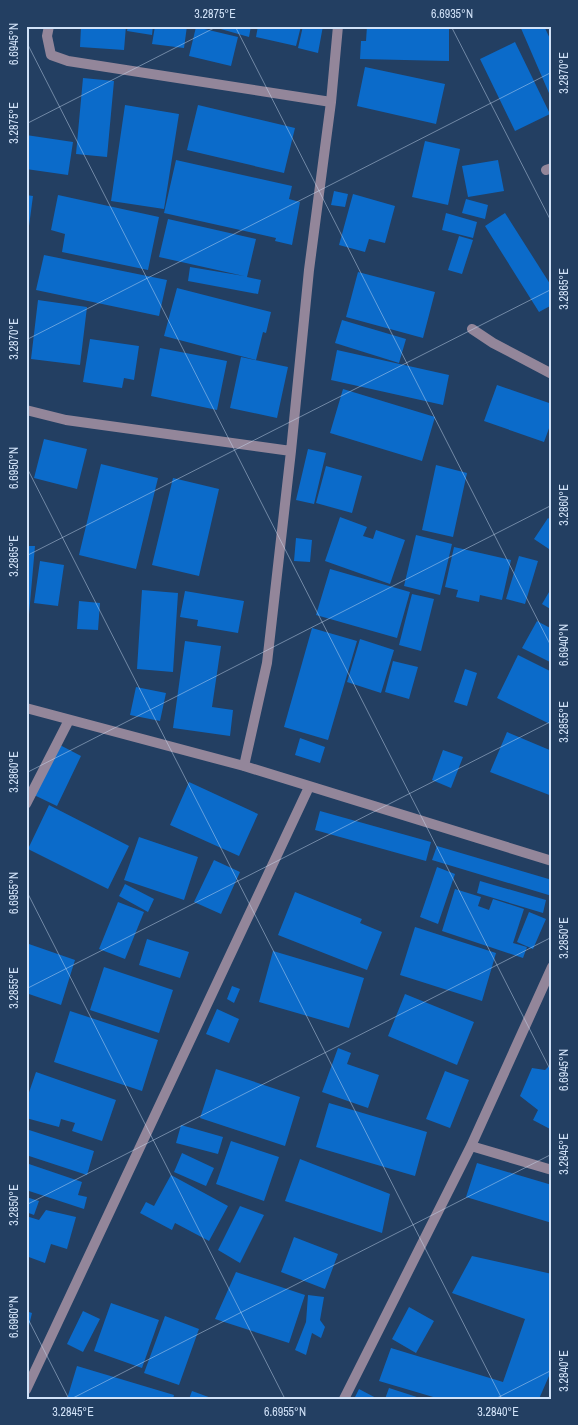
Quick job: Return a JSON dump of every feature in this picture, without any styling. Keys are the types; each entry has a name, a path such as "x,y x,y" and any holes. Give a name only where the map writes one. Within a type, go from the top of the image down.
{"street":[{"path":"49,26 47,36 51,55 68,62 331,102"},
{"path":"244,766 267,663 309,270 331,102 338,26"},
{"path":"472,329 493,343 552,374"},
{"path":"26,410 66,420 291,451"},
{"path":"26,708 244,766 552,861"},
{"path":"26,804 69,720"},
{"path":"26,1390 309,787"},
{"path":"344,1399 470,1146 552,967"},
{"path":"470,1146 552,1170"}],"building":[{"path":"81,26 126,26 124,50 80,47"},
{"path":"128,26 153,26 152,35 127,31"},
{"path":"155,26 187,26 184,48 152,44"},
{"path":"210,26 251,26 249,37"},
{"path":"258,26 301,26 296,46 256,37"},
{"path":"303,26 323,26 318,53 298,48"},
{"path":"367,26 449,26 449,61 360,59 361,41 366,41"},
{"path":"520,26 544,26 552,43 552,100"},
{"path":"196,27 238,37 231,66 189,56"},
{"path":"515,42 550,114 515,131 480,59"},
{"path":"365,67 445,84 436,124 357,106"},
{"path":"83,78 114,81 107,157 76,154"},
{"path":"125,105 179,114 164,209 111,201"},
{"path":"198,105 295,128 284,173 187,150"},
{"path":"26,135 73,142 68,175 26,169"},
{"path":"425,141 460,149 448,205 412,197"},
{"path":"176,160 292,186 289,199 300,202 292,245 275,241 276,238 164,213"},
{"path":"498,160 504,191 468,197 462,166"},
{"path":"334,191 348,194 345,207 331,205"},
{"path":"353,194 395,206 385,243 369,239 365,252 339,245"},
{"path":"26,195 33,196 27,241 26,241"},
{"path":"58,195 159,217 148,270 62,252 65,234 51,230"},
{"path":"466,199 488,205 485,219 462,213"},
{"path":"446,213 477,222 473,238 442,230"},
{"path":"505,213 552,287 552,305 539,312 485,226"},
{"path":"168,219 256,239 247,277 261,280 258,294 188,281 190,267 244,276 159,257"},
{"path":"459,236 473,240 462,274 448,270"},
{"path":"44,255 167,280 159,316 36,290"},
{"path":"358,272 435,292 423,338 346,317"},
{"path":"177,288 271,312 266,333 263,332 256,360 164,336"},
{"path":"38,300 87,307 80,365 31,359"},
{"path":"342,320 406,339 399,363 335,343"},
{"path":"90,339 139,346 134,380 124,378 122,388 83,382"},
{"path":"160,348 227,361 217,410 151,396"},
{"path":"337,350 449,375 443,405 331,380"},
{"path":"241,357 288,367 277,418 230,408"},
{"path":"497,385 552,404 552,420 544,442 484,421"},
{"path":"343,389 435,417 422,461 330,433"},
{"path":"44,439 87,449 77,489 34,478"},
{"path":"308,449 326,453 314,504 296,500"},
{"path":"101,464 158,478 136,569 79,555"},
{"path":"436,465 467,473 453,537 422,530"},
{"path":"326,466 362,476 352,513 316,503"},
{"path":"173,478 219,489 199,576 152,565"},
{"path":"340,517 367,527 363,536 373,539 376,530 405,540 390,584 325,561"},
{"path":"548,518 552,521 552,551 534,539"},
{"path":"416,535 452,544 440,595 404,586"},
{"path":"296,538 312,540 310,562 294,561"},
{"path":"26,546 35,546 28,626 26,626"},
{"path":"454,547 511,560 502,600 480,595 479,602 456,597 458,590 445,587"},
{"path":"519,556 538,561 525,604 506,599"},
{"path":"40,561 64,565 58,606 34,603"},
{"path":"330,569 410,592 397,638 316,615"},
{"path":"552,587 552,610 542,604"},
{"path":"142,590 178,593 173,672 137,669"},
{"path":"185,591 244,601 238,633 197,626 198,620 180,617"},
{"path":"412,594 434,599 421,651 399,645"},
{"path":"79,601 100,603 98,630 77,629"},
{"path":"537,621 552,629 552,663 522,648"},
{"path":"312,628 357,641 328,740 284,727"},
{"path":"360,639 394,650 381,693 347,682"},
{"path":"185,641 221,646 212,707 233,710 230,736 173,728"},
{"path":"518,655 552,672 552,725 497,698"},
{"path":"393,661 418,667 409,699 385,692"},
{"path":"465,669 477,673 467,706 454,702"},
{"path":"136,687 166,693 160,721 130,715"},
{"path":"507,732 552,751 552,796 490,772"},
{"path":"300,738 325,747 320,763 295,755"},
{"path":"58,744 81,756 57,806 34,795"},
{"path":"443,750 463,757 451,788 432,780"},
{"path":"189,782 258,814 239,856 170,825"},
{"path":"49,805 129,846 108,889 28,849"},
{"path":"320,811 431,842 426,861 315,830"},
{"path":"139,837 198,857 184,900 124,880"},
{"path":"437,846 552,880 552,896 432,860"},
{"path":"214,860 240,872 221,914 194,902"},
{"path":"437,867 455,874 438,924 420,917"},
{"path":"480,881 546,900 543,913 477,893"},
{"path":"125,884 154,899 148,912 119,896"},
{"path":"455,889 481,897 478,906 489,910 493,899 524,909 513,943 527,947 523,958 442,931"},
{"path":"295,892 362,919 360,923 382,932 367,970 278,935"},
{"path":"118,902 144,912 125,959 99,949"},
{"path":"529,912 546,919 533,949 517,942"},
{"path":"415,927 496,953 482,1001 400,975"},
{"path":"147,939 189,952 180,978 139,965"},
{"path":"26,943 75,960 61,1005 26,993"},
{"path":"273,951 364,978 349,1028 259,1002"},
{"path":"104,967 173,990 159,1033 90,1010"},
{"path":"232,986 240,989 234,1003 227,999"},
{"path":"405,994 474,1022 457,1065 388,1036"},
{"path":"217,1009 239,1019 229,1043 206,1034"},
{"path":"70,1011 158,1040 142,1091 54,1062"},
{"path":"338,1048 351,1053 347,1064 379,1075 368,1108 322,1092"},
{"path":"552,1063 552,1128 550,1129 533,1120 538,1110 520,1096 532,1068 545,1070"},
{"path":"216,1069 300,1097 285,1146 200,1118"},
{"path":"445,1071 469,1080 450,1128 426,1119"},
{"path":"36,1072 116,1100 102,1141 72,1131 75,1123 61,1119 59,1127 26,1118 26,1101"},
{"path":"329,1103 427,1132 415,1176 316,1147"},
{"path":"181,1125 223,1137 218,1154 176,1143"},
{"path":"26,1129 94,1151 87,1175 26,1155"},
{"path":"231,1141 279,1157 264,1201 216,1184"},
{"path":"182,1153 214,1168 206,1186 174,1172"},
{"path":"300,1159 390,1194 382,1233 285,1201"},
{"path":"26,1163 82,1182 78,1195 87,1197 84,1209 26,1190"},
{"path":"477,1163 552,1185 552,1223 466,1197"},
{"path":"171,1175 228,1206 209,1241 175,1223 172,1230 140,1213 146,1202 154,1206"},
{"path":"26,1197 39,1201 34,1215 26,1212"},
{"path":"240,1206 264,1215 240,1263 218,1250"},
{"path":"46,1210 76,1217 67,1249 51,1244 45,1263 26,1256 26,1216 39,1220"},
{"path":"294,1237 338,1254 325,1289 281,1272"},
{"path":"472,1256 552,1274 552,1369 539,1399 440,1399 379,1381 391,1348 503,1382 525,1319 452,1293"},
{"path":"236,1272 305,1295 289,1343 215,1319"},
{"path":"308,1295 324,1297 320,1320 325,1327 321,1338 312,1333 306,1355 295,1350 306,1322"},
{"path":"111,1303 159,1320 142,1368 94,1351"},
{"path":"409,1307 434,1321 416,1353 392,1339"},
{"path":"26,1311 32,1313 27,1334 26,1334"},
{"path":"83,1311 100,1319 83,1352 67,1344"},
{"path":"165,1316 199,1329 179,1385 144,1373"},
{"path":"77,1366 174,1395 173,1399 67,1399"},
{"path":"389,1388 420,1398 420,1399 385,1399"},
{"path":"359,1389 378,1399 354,1399"},
{"path":"192,1391 214,1399 189,1399"}]}
